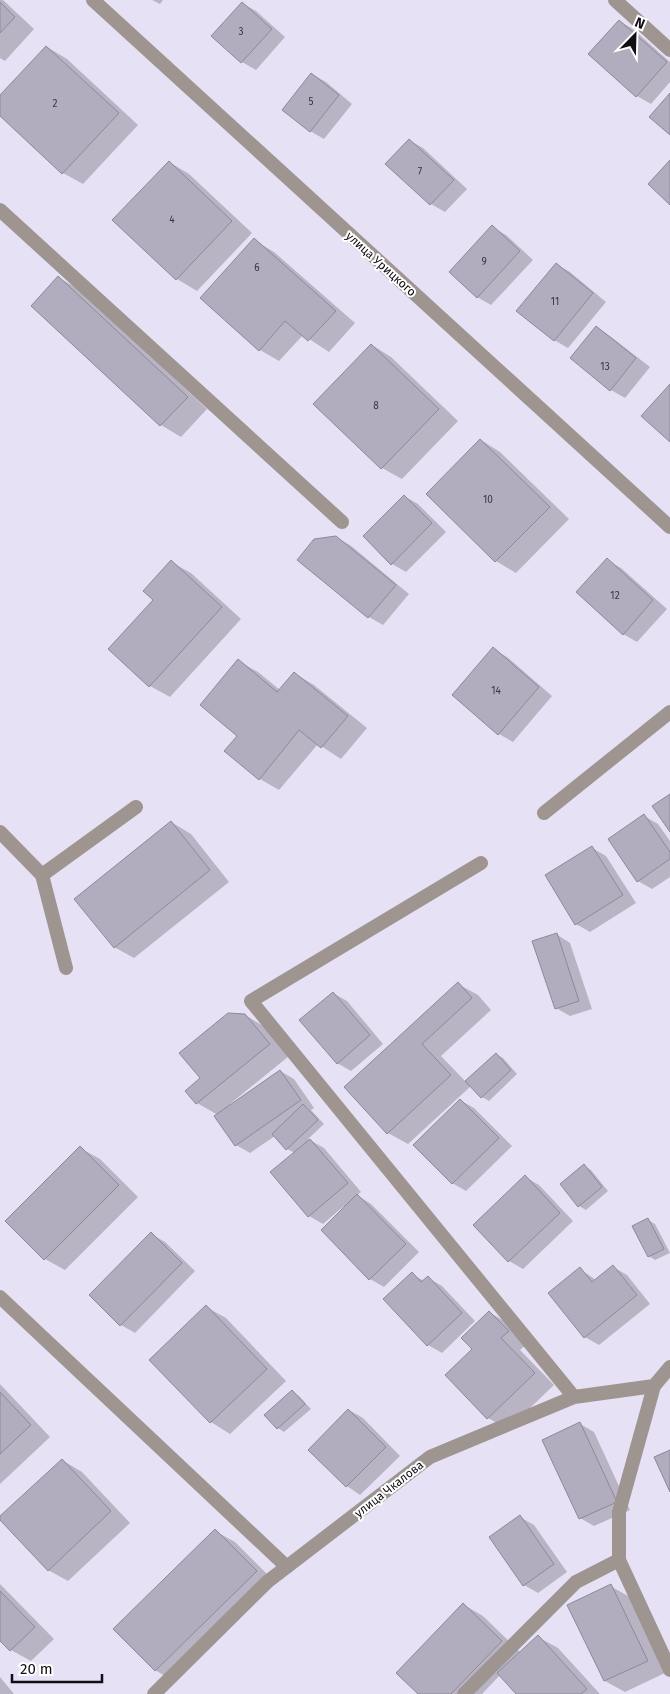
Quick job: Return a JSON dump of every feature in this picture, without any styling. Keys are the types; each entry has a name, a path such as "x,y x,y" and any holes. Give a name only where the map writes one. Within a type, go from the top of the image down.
{"street":[{"name":"улица Урицкого","path":"93,0 670,527"},
{"path":"615,0 670,50"},
{"path":"0,210 342,522"},
{"path":"544,813 670,712"},
{"path":"42,875 136,807"},
{"path":"0,832 42,875 66,968"},
{"path":"481,863 251,1001 574,1397"},
{"path":"0,1297 288,1567"},
{"path":"670,1368 654,1386 619,1512 619,1560 670,1670"},
{"name":"улица Чкалова","path":"154,1694 267,1582 430,1457 574,1397 654,1386"},
{"path":"464,1694 576,1582 619,1560"}],"building":[{"path":"0,2 15,17 0,33"},
{"path":"242,2 272,29 241,63 211,36"},
{"path":"619,20 667,62 636,97 588,54"},
{"path":"46,46 119,113 62,174 0,116 0,95"},
{"path":"311,73 339,95 310,132 282,110"},
{"path":"670,93 670,135 649,117"},
{"path":"409,139 454,180 430,205 385,164"},
{"path":"670,160 670,205 648,184"},
{"path":"169,161 232,221 176,280 112,220"},
{"path":"492,225 520,251 477,298 449,272"},
{"path":"254,238 336,311 308,341 285,321 259,351 200,298"},
{"path":"556,263 593,293 554,341 516,311"},
{"path":"58,276 188,397 160,426 31,306"},
{"path":"596,326 636,358 610,391 570,358"},
{"path":"371,344 439,409 381,469 313,404"},
{"path":"670,384 670,442 641,416"},
{"path":"480,439 550,507 495,562 426,494"},
{"path":"404,495 432,523 391,565 363,536"},
{"path":"336,536 396,585 368,618 297,560 314,539"},
{"path":"607,558 653,600 623,635 576,592"},
{"path":"171,560 222,607 149,687 108,649 153,600 143,591"},
{"path":"493,647 539,687 498,735 452,695"},
{"path":"238,659 277,692 294,672 348,716 321,748 299,730 259,780 224,751 237,736 200,705"},
{"path":"670,794 670,832 652,806"},
{"path":"644,814 670,852 670,859 637,882 608,839"},
{"path":"171,821 210,870 114,948 74,899"},
{"path":"592,846 623,895 575,925 545,875"},
{"path":"557,933 579,1001 555,1009 532,941"},
{"path":"458,982 472,998 422,1044 451,1075 387,1134 344,1087"},
{"path":"333,992 370,1035 337,1064 299,1020"},
{"path":"228,1013 245,1014 270,1044 196,1104 185,1091 200,1078 179,1053"},
{"path":"496,1053 511,1070 481,1098 465,1081"},
{"path":"280,1070 301,1100 235,1146 214,1116"},
{"path":"460,1099 499,1138 452,1184 413,1145"},
{"path":"303,1104 318,1120 286,1150 272,1134"},
{"path":"310,1139 348,1183 308,1217 270,1172"},
{"path":"80,1146 119,1185 44,1260 5,1221"},
{"path":"584,1164 602,1187 578,1207 560,1184"},
{"path":"525,1175 560,1213 508,1262 473,1225"},
{"path":"357,1194 406,1244 369,1280 321,1230"},
{"path":"648,1218 664,1249 648,1257 632,1226"},
{"path":"151,1232 182,1263 120,1326 89,1295"},
{"path":"613,1265 637,1295 584,1338 548,1293 580,1267 592,1282"},
{"path":"412,1272 421,1282 428,1276 462,1313 427,1346 383,1299"},
{"path":"206,1305 267,1369 210,1423 149,1360"},
{"path":"489,1311 509,1331 501,1338 535,1373 487,1419 445,1375 472,1349 461,1338"},
{"path":"292,1390 305,1404 277,1429 264,1415"},
{"path":"0,1392 31,1425 0,1454"},
{"path":"348,1409 386,1447 346,1487 308,1450"},
{"path":"580,1422 617,1502 579,1519 542,1440"},
{"path":"670,1450 670,1492 654,1457"},
{"path":"62,1459 111,1511 48,1571 0,1520 0,1516"},
{"path":"520,1515 554,1564 523,1586 489,1537"},
{"path":"215,1529 257,1571 155,1671 113,1629"},
{"path":"611,1584 648,1661 604,1681 567,1605"},
{"path":"0,1591 35,1627 10,1651 0,1641"},
{"path":"463,1603 502,1641 451,1694 418,1694 396,1673"},
{"path":"538,1635 587,1689 581,1694 516,1694 497,1673"}]}
